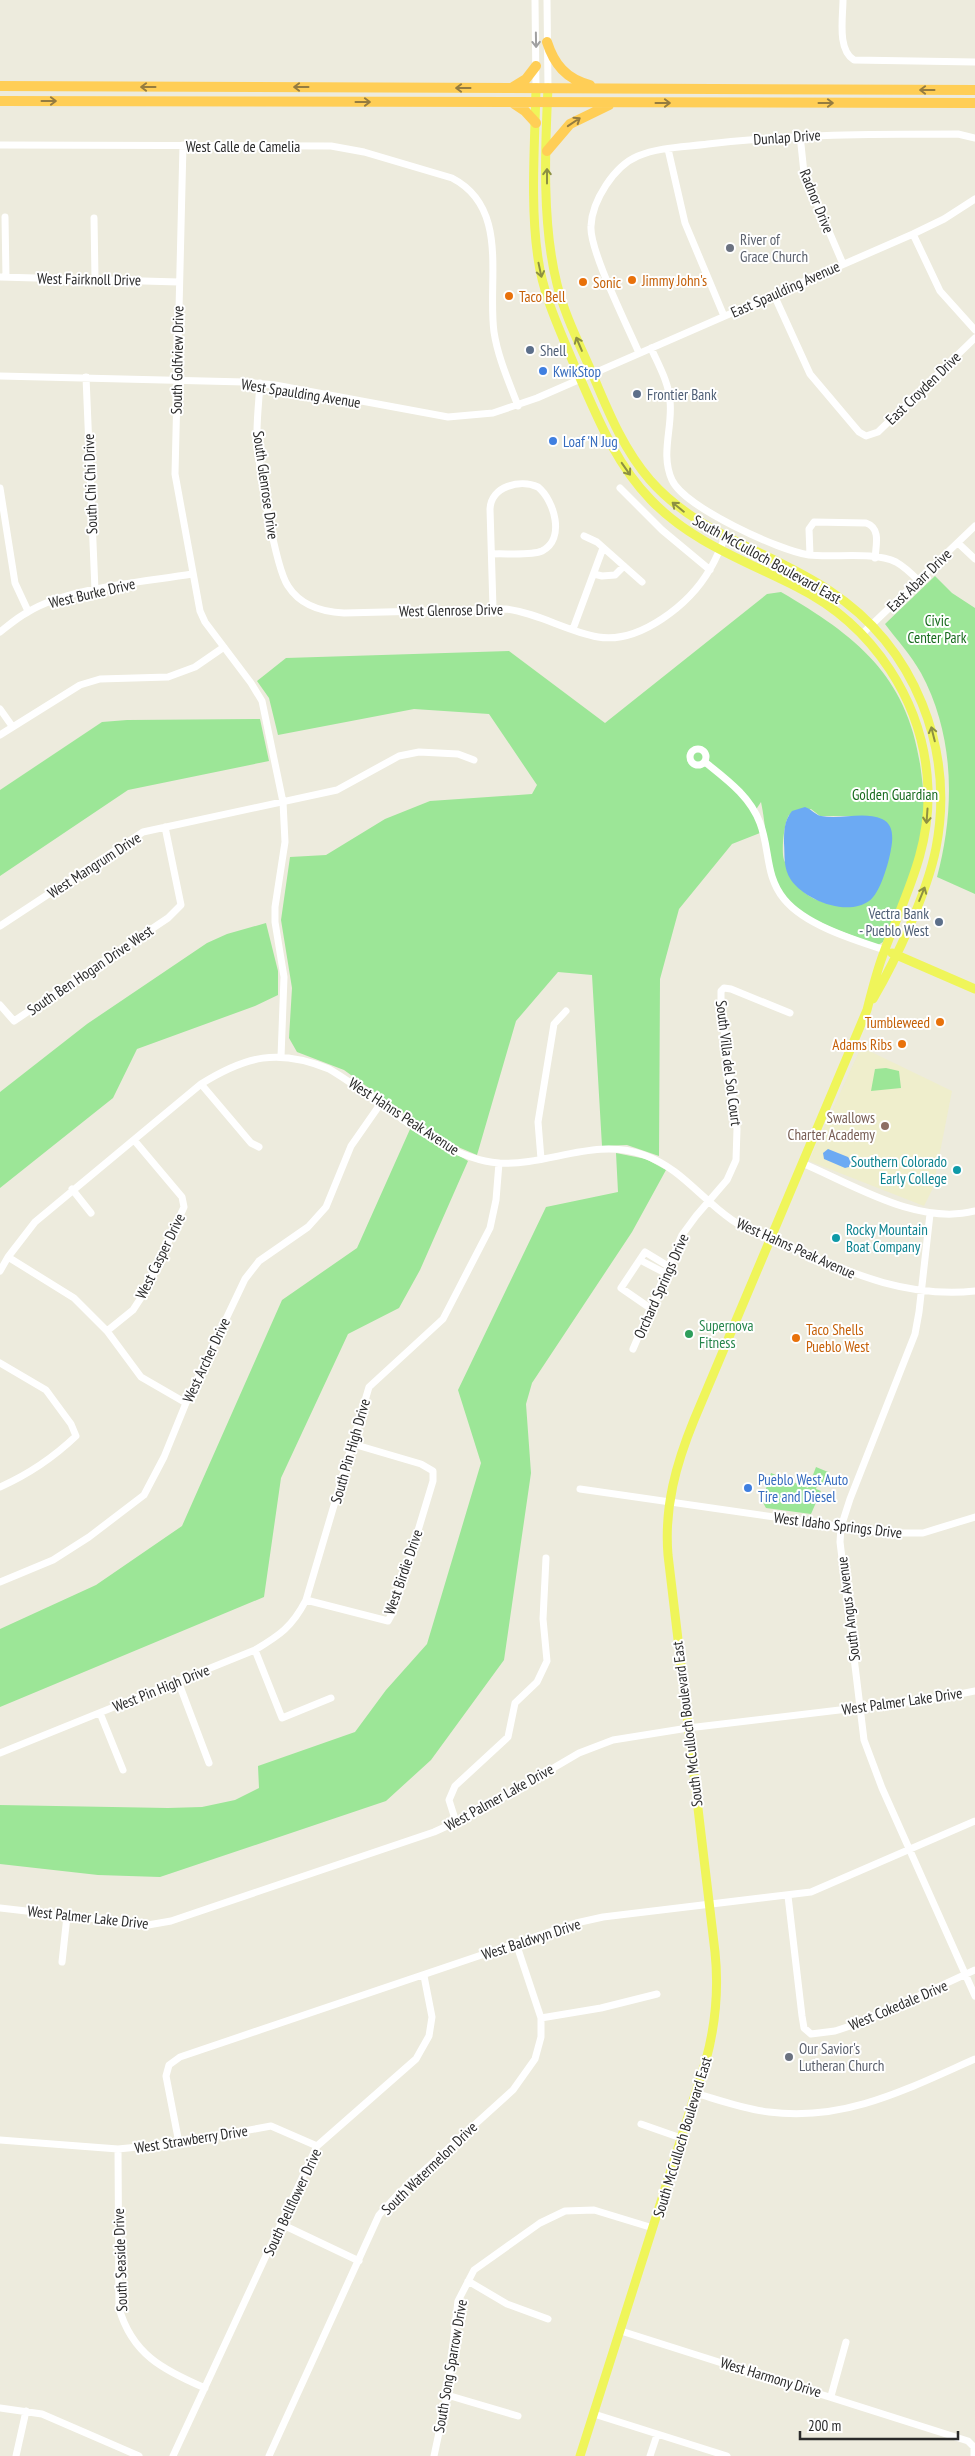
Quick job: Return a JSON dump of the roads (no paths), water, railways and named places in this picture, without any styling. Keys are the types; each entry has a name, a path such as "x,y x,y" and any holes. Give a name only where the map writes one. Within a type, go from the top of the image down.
{"highway":[{"path":"547,42 555,62 567,75 584,83 606,88"},
{"path":"512,88 526,79 536,66"},
{"path":"0,86 975,90"},
{"path":"0,101 975,104"},
{"path":"513,102 526,111 536,123"},
{"path":"547,151 570,124 614,103"}],"main road":[{"name":"South McCulloch Boulevard East","path":"536,88 535,224 538,261 548,302 609,443 634,481 667,515 692,534 720,550 816,597 839,613 862,634 883,659 909,703 921,738 928,779 927,820 921,855 884,950 867,1010"},
{"name":"South McCulloch Boulevard East","path":"548,88 548,225 554,275 566,314 621,437 644,473 679,508 725,538 822,586 847,602 872,625 894,652 921,698 934,734 940,778 941,810 934,858 896,955 867,1010 770,1239 683,1449 669,1502 668,1555 717,1973 717,2004 711,2042 622,2331 580,2456"},
{"path":"884,950 975,989"}],"street":[{"path":"535,0 536,88"},
{"path":"547,0 548,88"},
{"path":"843,0 844,42 847,54 854,60 975,62"},
{"name":"Dunlap Drive","path":"639,353 592,238 593,216 610,182 620,169 635,158 668,149 800,135 958,134 975,138"},
{"name":"Radnor Drive","path":"800,135 804,173 843,264"},
{"name":"West Calle de Camelia","path":"0,145 184,145 347,148 443,175 464,185 475,195 484,208 490,225 494,332 502,362 518,406"},
{"name":"South Golfview Drive","path":"184,145 176,380 176,474 200,611 262,701 283,802 285,842 275,907 275,922 284,977 281,1057"},
{"path":"668,149 685,223 724,316"},
{"name":"East Spaulding Avenue","path":"592,374 913,234 944,219 975,199"},
{"path":"3,277 5,217"},
{"path":"94,218 95,278"},
{"path":"913,234 940,291 975,330"},
{"name":"West Fairknoll Drive","path":"3,277 95,278 179,282"},
{"name":"East Croyden Drive","path":"774,295 813,378 859,432 870,437 975,338"},
{"path":"651,348 670,398 667,445 672,480 685,496 738,528 784,547 810,555 875,558 895,562 919,581"},
{"name":"West Spaulding Avenue","path":"0,376 260,383 443,416 484,415 518,406 592,374"},
{"name":"South Chi Chi Drive","path":"86,377 95,590"},
{"name":"South Glenrose Drive","path":"260,383 258,446 278,563 287,585"},
{"path":"492,554 543,550 547,547 551,539 556,517 542,490 527,484 496,492 492,495 490,509 493,608"},
{"path":"0,488 15,583 28,611"},
{"path":"620,488 662,530 710,570"},
{"path":"810,555 808,529 814,522 857,522 868,523 874,528 875,558"},
{"name":"East Abarr Drive","path":"862,634 975,526"},
{"path":"584,536 597,542 642,582"},
{"name":"West Glenrose Drive","path":"287,585 303,602 332,613 493,608 532,613 573,629 607,638 629,636 641,632 682,601 710,570 725,538"},
{"path":"958,543 975,560"},
{"path":"573,629 603,548"},
{"path":"594,574 602,576 615,575 624,566"},
{"name":"West Burke Drive","path":"0,632 28,611 48,602 95,590 192,574"},
{"path":"0,735 80,685 100,679 168,677 195,668 224,647"},
{"path":"0,709 12,726"},
{"name":"West Mangrum Drive","path":"0,926 143,832 337,790 399,756 419,752 458,754 474,760"},
{"path":"705,762 740,792 754,811 762,829 772,878 788,904 808,919 884,950"},
{"name":"South Ben Hogan Drive West","path":"0,1005 14,1021 168,918 181,905 166,827"},
{"name":"South Villa del Sol Court","path":"709,1201 731,1174 736,1160 738,1144 721,1006 721,991 724,988 731,989 790,1013"},
{"path":"541,1159 538,1122 554,1024 566,1011"},
{"name":"West Hahns Peak Avenue","path":"0,1271 8,1257 35,1222 201,1084 228,1067 256,1058 281,1057 314,1063 329,1068 436,1140 459,1153 479,1160 499,1163 541,1159 589,1150 633,1152 673,1169 733,1221 770,1239 873,1281 921,1292 975,1291"},
{"path":"201,1084 251,1143 259,1147"},
{"name":"West Archer Drive","path":"0,1582 53,1560 89,1537 144,1495 164,1457 186,1403 245,1279 259,1261 308,1227 326,1207 351,1146 381,1103"},
{"name":"West Casper Drive","path":"107,1331 133,1310 148,1287 184,1207 182,1197 134,1140"},
{"name":"South Pin High Drive","path":"306,1600 369,1387 442,1319 486,1236 496,1200 499,1163"},
{"path":"802,1163 878,1196 930,1214 975,1211"},
{"path":"72,1190 91,1213"},
{"name":"Orchard Springs Drive","path":"633,1349 686,1228 709,1201"},
{"name":"South Angus Avenue","path":"930,1214 917,1322 911,1345 841,1527 841,1550 864,1740 909,1848 975,1996"},
{"path":"650,1308 637,1301 621,1288 645,1252 668,1266"},
{"path":"8,1257 74,1298 107,1331 141,1377 186,1403"},
{"path":"640,1260 665,1273"},
{"path":"0,1363 46,1390 71,1424 76,1436 65,1447 14,1481 0,1487"},
{"name":"West Birdie Drive","path":"306,1600 388,1621 394,1610 430,1490 433,1472 421,1464 353,1444"},
{"name":"West Idaho Springs Drive","path":"580,1489 841,1527 911,1534 941,1529 975,1517"},
{"path":"456,1822 449,1800 455,1786 508,1737 515,1703 537,1682 547,1661 543,1619 546,1558"},
{"name":"West Pin High Drive","path":"0,1753 255,1650 289,1627 296,1620 306,1600"},
{"path":"255,1650 282,1718 331,1698"},
{"path":"178,1681 209,1763"},
{"name":"West Palmer Lake Drive","path":"0,1908 148,1925 171,1921 456,1822 594,1746 631,1736 940,1698 975,1690"},
{"path":"100,1713 123,1770"},
{"name":"West Baldwyn Drive","path":"179,2143 166,2076 169,2064 180,2057 424,1976 516,1943 594,1919 788,1896 817,1890 909,1848 975,1821"},
{"name":"West Cokedale Drive","path":"788,1896 802,2016 804,2028 811,2034 835,2031 865,2021 966,1976 975,1970"},
{"path":"62,1962 67,1916"},
{"name":"South Watermelon Drive","path":"269,2456 379,2215 398,2194 522,2080 539,2048 541,2018 516,1943"},
{"name":"South Bellflower Drive","path":"173,2456 317,2146 416,2059 429,2036 432,2017 424,1976"},
{"path":"541,2018 601,2008 657,1994"},
{"path":"695,2093 768,2112 828,2112 863,2106 975,2059"},
{"path":"641,2124 681,2138"},
{"name":"West Strawberry Drive","path":"0,2140 118,2149 179,2143 271,2126 317,2146"},
{"name":"South Seaside Drive","path":"118,2149 119,2308 125,2328 140,2349 167,2371 204,2388"},
{"name":"South Song Sparrow Drive","path":"434,2456 447,2395 458,2301 474,2270 540,2223 565,2211 594,2210 653,2228"},
{"path":"281,2224 359,2261"},
{"path":"468,2281 507,2304 548,2319"},
{"name":"West Harmony Drive","path":"622,2331 968,2441 974,2447"},
{"path":"831,2396 846,2342"},
{"path":"447,2395 518,2416"},
{"path":"0,2408 26,2411 56,2419 139,2456"},
{"path":"16,2456 26,2411"},
{"path":"594,2414 727,2456"},
{"path":"650,2456 657,2435"},
{"path":"974,2447 974,2456"}],"water":[{"path":"805,807 821,816 867,816 882,819 889,824 892,845 888,862 877,892 869,901 860,906 838,907 816,900 797,887 791,880 785,862 785,826 792,811"},
{"path":"828,1149 848,1157 851,1161 849,1167 845,1168 824,1159 823,1153"}],"place":[{"name":"River of Grace Church","path":"730,248"},
{"name":"Jimmy John's","path":"632,280"},
{"name":"Sonic","path":"583,282"},
{"name":"Taco Bell","path":"509,296"},
{"name":"Shell","path":"530,350"},
{"name":"KwikStop","path":"543,371"},
{"name":"Frontier Bank","path":"637,394"},
{"name":"Loaf 'N Jug","path":"553,441"},
{"name":"Vectra Bank - Pueblo West","path":"939,922"},
{"name":"Tumbleweed","path":"940,1022"},
{"name":"Adams Ribs","path":"902,1044"},
{"name":"Swallows Charter Academy","path":"885,1126"},
{"name":"Southern Colorado Early College","path":"957,1170"},
{"name":"Rocky Mountain Boat Company","path":"836,1238"},
{"name":"Supernova Fitness","path":"689,1334"},
{"name":"Taco Shells Pueblo West","path":"796,1338"},
{"name":"Pueblo West Auto Tire and Diesel","path":"748,1488"},
{"name":"Our Savior's Lutheran Church","path":"789,2057"}],"park label":[{"name":"Civic Center Park","path":"937,628"},
{"name":"Golden Guardian","path":"895,794"}]}
